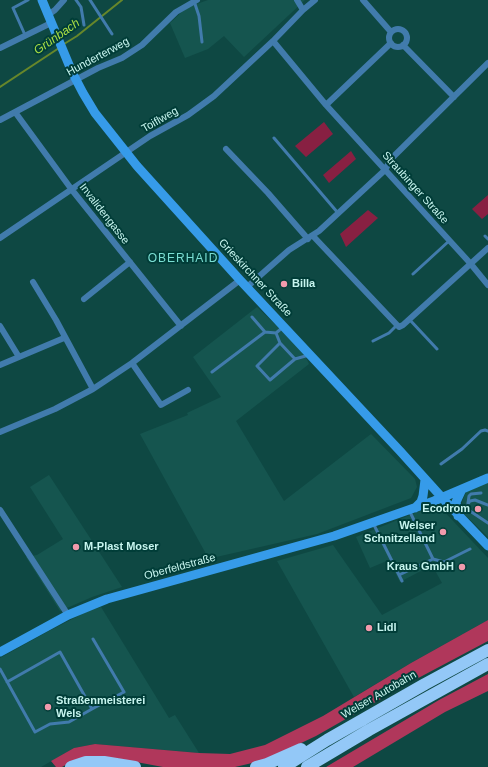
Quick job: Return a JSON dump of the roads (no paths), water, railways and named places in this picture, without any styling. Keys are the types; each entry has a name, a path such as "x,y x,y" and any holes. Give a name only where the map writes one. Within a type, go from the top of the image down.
{"highway":[{"name":"Welser Autobahn","path":"284,767 327,740 488,650"},
{"path":"308,767 369,730 488,664"},
{"path":"256,767 327,740"},
{"path":"71,767 86,762 104,762 135,767"}],"main road":[{"name":"Grieskirchner Straße","path":"42,0 76,80 96,113 137,166 240,280 400,450 458,516 488,546"},
{"name":"Oberfeldstraße","path":"0,652 68,615 107,599 308,544 373,523 442,498 488,478"},
{"path":"412,509 421,502 425,480"},
{"path":"458,516 456,502 462,489"}],"street":[{"path":"0,48 25,35 49,19 64,0"},
{"path":"297,0 303,10"},
{"name":"Toiflweg","path":"0,238 150,136 188,115 214,96 314,0"},
{"path":"363,0 391,32"},
{"name":"Hunderterweg","path":"0,120 76,80 122,58 142,45 176,12 195,1"},
{"path":"395,29 400,29 404,32 406,42 404,45 399,47 394,46 391,43 389,40 389,35 391,32 395,29"},
{"name":"Straubinger Straße","path":"273,41 326,105 470,263 488,285"},
{"path":"326,105 391,43"},
{"path":"404,45 454,98"},
{"path":"247,287 289,250 310,237 385,170 392,159 488,63"},
{"name":"Invalidengasse","path":"15,112 72,190 180,326"},
{"path":"226,149 398,326 409,319 488,248"},
{"path":"84,299 130,262"},
{"path":"0,432 55,409 93,389 132,363 240,280"},
{"path":"33,282 56,320 64,338 93,389"},
{"path":"0,326 19,357"},
{"path":"0,365 64,338"},
{"path":"132,363 162,406 188,390"},
{"path":"0,510 68,615"}],"lane":[{"path":"25,35 13,8 28,0"},
{"path":"76,0 81,7 84,25"},
{"path":"90,0 112,34"},
{"path":"195,1 199,16 202,42"},
{"path":"274,138 338,213"},
{"path":"413,274 449,241"},
{"path":"252,317 265,332"},
{"path":"409,319 438,349"},
{"path":"212,372 265,332 276,333 284,326"},
{"path":"373,342 398,326"},
{"path":"276,333 280,343 295,359"},
{"path":"280,343 257,366 270,380 295,359 310,355"},
{"path":"441,464 462,449 481,431 488,431"},
{"path":"481,493 471,494 469,496 466,508 488,523"},
{"path":"468,503 475,500 488,504"},
{"path":"412,509 433,560"},
{"path":"373,523 402,581"},
{"path":"398,575 433,560 444,562 470,549"},
{"path":"0,670 35,732 50,724 69,722 124,692 93,639"},
{"path":"7,682 60,652 92,709"}],"waterway":[{"name":"Grünbach","path":"64,44 77,36 122,0"},
{"name":"Grünbach","path":"0,87 59,48"}],"place":[{"name":"Billa","path":"284,284"},
{"name":"Ecodrom","path":"478,509"},
{"name":"Welser Schnitzelland","path":"443,532"},
{"name":"M-Plast Moser","path":"76,547"},
{"name":"Kraus GmbH","path":"462,567"},
{"name":"Lidl","path":"369,628"},
{"name":"Straßenmeisterei Wels","path":"48,707"}],"district":[{"name":"OBERHAID","path":"183,259"}]}
